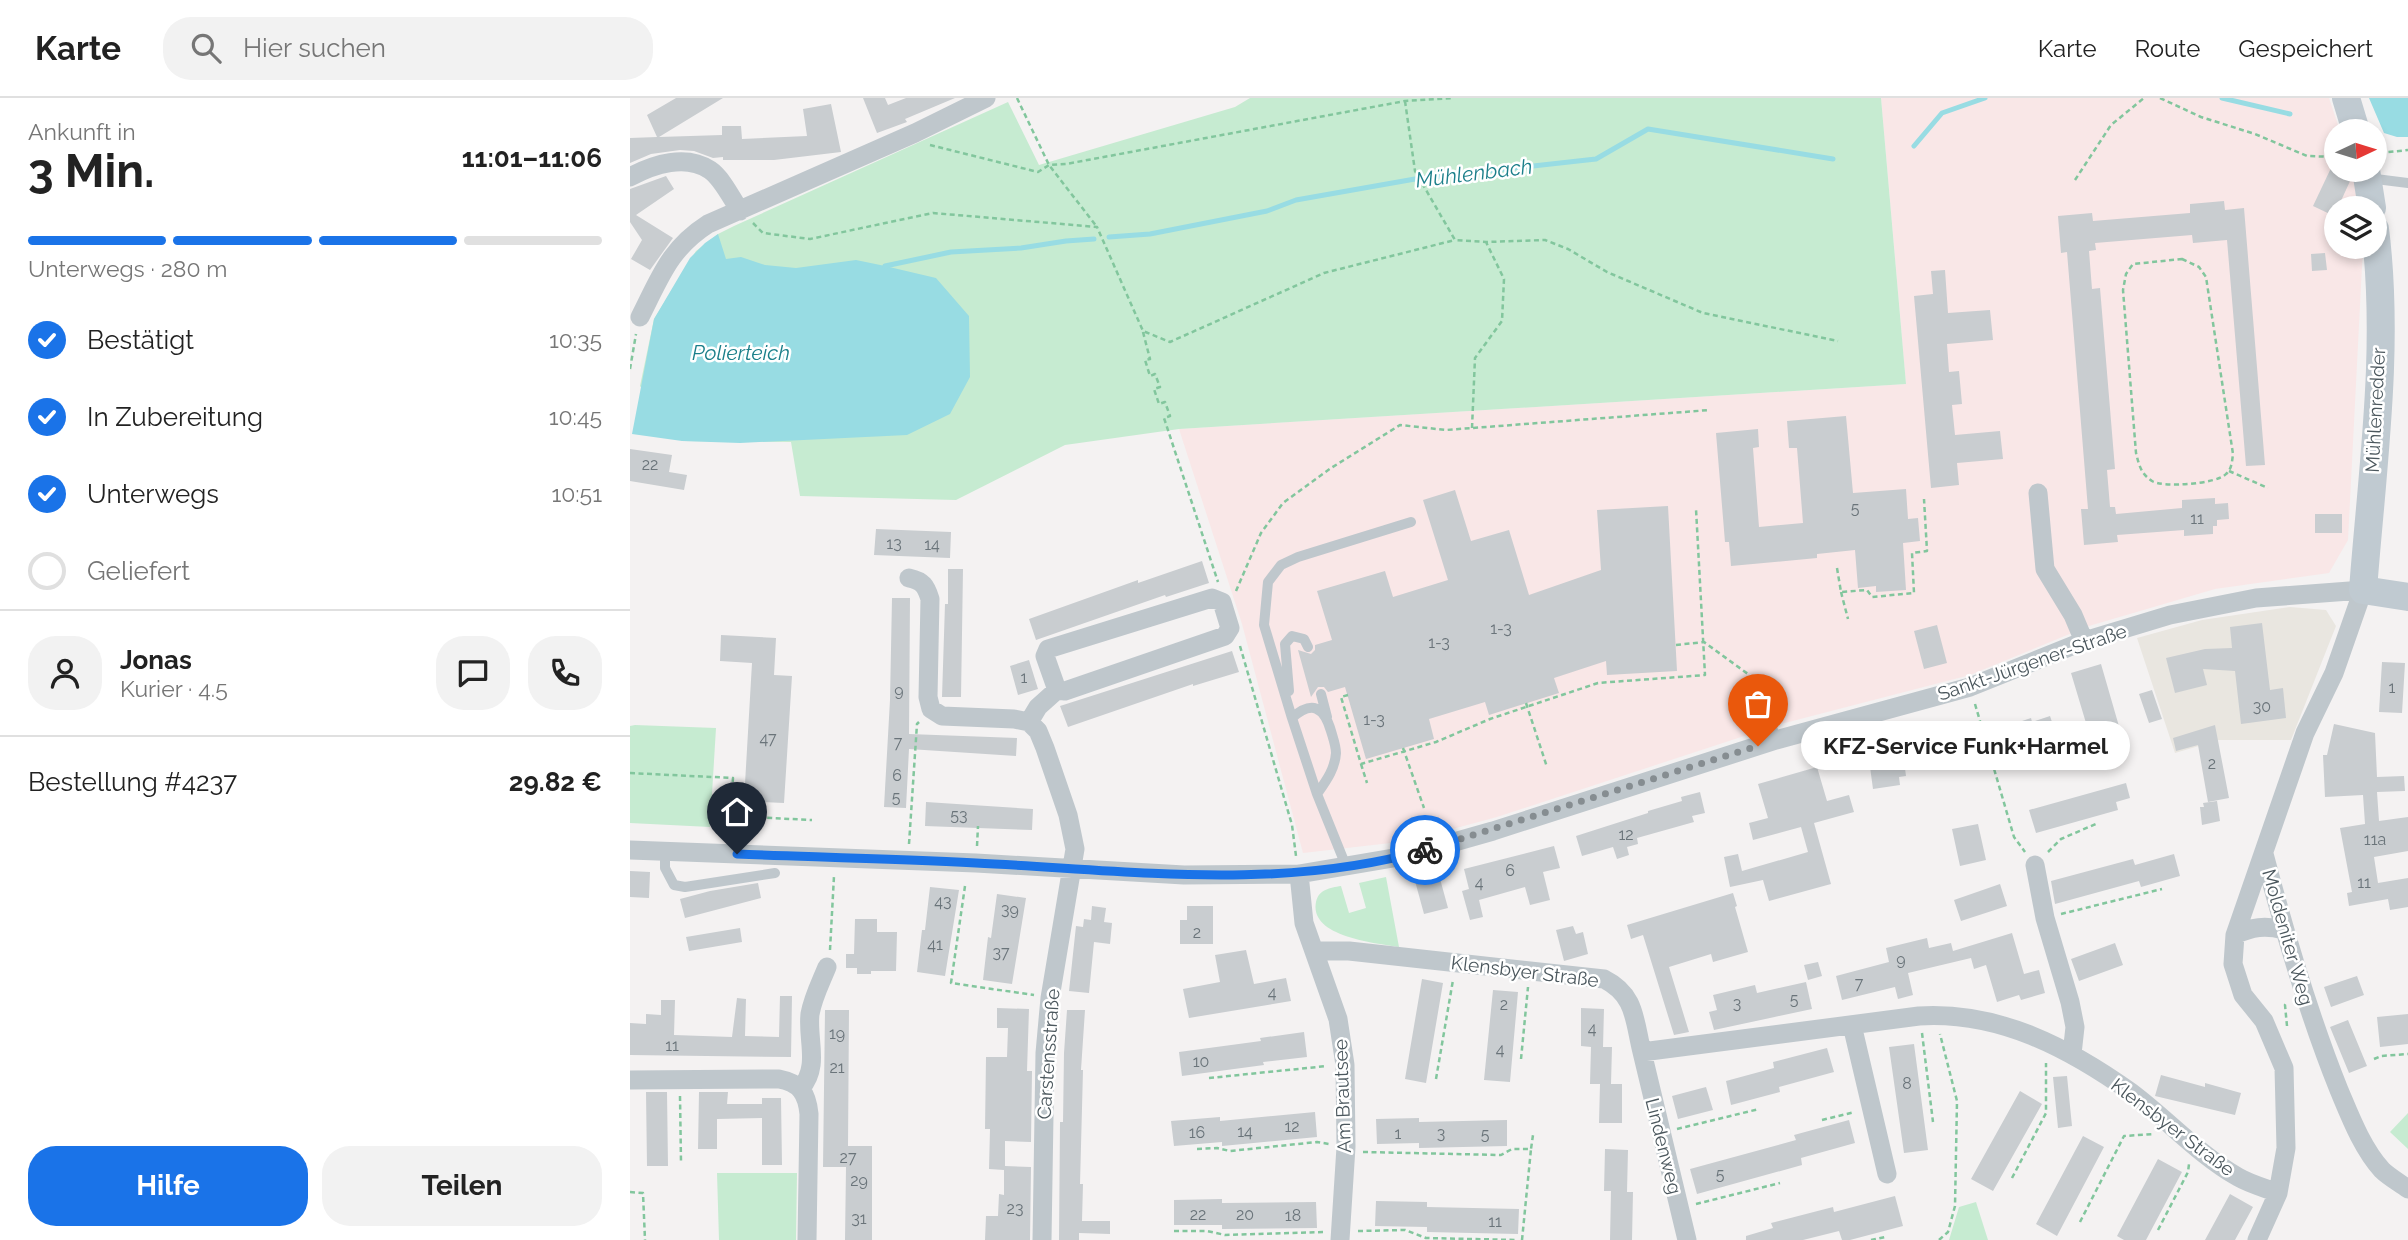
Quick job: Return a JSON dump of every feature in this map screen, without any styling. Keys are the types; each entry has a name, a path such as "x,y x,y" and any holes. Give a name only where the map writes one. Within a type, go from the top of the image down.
{"street":[{"path":"640,317 672,254 691,235 708,224 915,134 986,98"},
{"path":"2346,98 2352,119"},
{"path":"630,177 651,166 690,161 712,171 740,211"},
{"name":"Mühlenredder","path":"2363,590 2378,397 2381,307 2377,259"},
{"path":"2038,492 2045,569 2073,615 2084,641"},
{"path":"909,578 921,581 927,588 930,599 928,697 931,709 942,716 1029,722 1038,707 1057,690 1065,691 1225,636 1226,614 1212,597 1048,649 1045,656 1057,690"},
{"name":"Sankt-Jürgener-Straße","path":"630,850 1184,875 1299,874 1405,856 1493,831 1776,740 1970,687 2084,641 2170,615 2256,598 2363,590 2408,597"},
{"name":"Moldeniter Weg","path":"2363,590 2334,673 2305,733 2264,855 2309,1009 2336,1081 2365,1145 2383,1170 2408,1189"},
{"name":"Carstensstraße","path":"1029,722 1038,731 1045,748 1068,815 1075,849 1050,998 1045,1053 1042,1240"},
{"path":"2257,1240 2278,1192 2286,1148 2284,1068 2264,1021 2243,995 2233,964 2235,935 2264,855"},
{"path":"2035,865 2045,918 2075,1027 2072,1054"},
{"name":"Am Brautsee","path":"1299,874 1304,923 1338,1019 1345,1065 1346,1147 1341,1236"},
{"path":"2235,935 2252,928 2269,926 2284,930"},
{"name":"Klensbyer Straße","path":"1315,951 1349,951 1604,979 1618,986 1628,997 1642,1052 1928,1016 1984,1019 2033,1035 2072,1054 2132,1094 2239,1178 2278,1192"},
{"path":"801,1088 809,1079 812,1068 810,1016 827,967"},
{"path":"1852,1025 1887,1174"},
{"name":"Lindenweg","path":"1642,1052 1687,1240"},
{"path":"630,1080 779,1079 793,1082 801,1088 808,1099 809,1114 807,1240"}],"lane":[{"path":"2387,174 2408,183"},
{"path":"1346,866 1317,794 1264,625 1268,582 1281,565 1298,557 1411,522"},
{"path":"1292,718 1285,644 1292,636 1304,639 1308,647"},
{"path":"1756,680 1776,740"},
{"path":"1317,794 1330,775 1336,751 1321,694"},
{"path":"1292,718 1301,710 1313,708 1321,710 1327,718"},
{"path":"665,851 665,867 674,885 685,887 775,873"}],"path":[{"path":"1017,98 1049,165 1097,228 1143,331 1150,359 1145,360 1150,376 1155,374 1160,387 1154,389 1159,404 1165,402 1170,416 1164,418 1226,614 1238,640 1292,825 1299,874"},
{"path":"915,134 932,147 1038,172 1049,165 1405,101 1454,98"},
{"path":"2075,180 2111,125 2144,98"},
{"path":"2160,98 2201,117 2255,134 2306,156 2324,157"},
{"path":"1405,101 1415,171 1420,184 1455,240"},
{"path":"2387,159 2408,150"},
{"path":"740,211 763,233 810,239 933,213 1097,228"},
{"path":"1143,331 1170,342 1324,273 1455,240 1545,240 1608,272 1703,313 1838,341"},
{"path":"1472,428 1475,358 1502,321 1504,279 1486,242"},
{"path":"2182,259 2199,267 2206,277 2233,454 2229,471 2224,477 2212,482 2159,484 2149,480 2140,469 2136,453 2123,290 2126,274 2133,264 2182,259"},
{"path":"630,369 640,317"},
{"path":"1226,614 1261,533 1283,503 1399,425 1446,430 1710,410"},
{"path":"2229,471 2268,488"},
{"path":"1841,592 1867,590 1872,597 1914,593 1912,552 1927,551 1924,499"},
{"path":"1361,764 1404,749 1436,742 1527,705 1598,683 1705,675 1696,509"},
{"path":"1837,568 1849,619"},
{"path":"1676,645 1704,642 1756,680"},
{"path":"1348,695 1341,697 1367,783"},
{"path":"1527,705 1547,767"},
{"path":"909,836 917,724 931,709"},
{"path":"1978,714 2014,837 2035,865 2061,839 2098,823"},
{"path":"1404,749 1424,808"},
{"path":"630,773 733,778 730,816 812,820"},
{"path":"827,967 834,876"},
{"path":"965,886 951,983 1050,998"},
{"path":"2045,918 2162,889"},
{"path":"1436,1079 1456,963"},
{"path":"1521,1059 1530,970"},
{"path":"2287,1031 2285,1005 2291,996 2309,1009"},
{"path":"1928,1016 1933,1122"},
{"path":"1928,1016 1957,1101 1955,1206 1948,1232 1939,1240"},
{"path":"2012,1178 2046,1113 2046,1054 2052,1043"},
{"path":"2374,1059 2408,1054"},
{"path":"1209,1078 1345,1065"},
{"path":"680,1079 681,1162"},
{"path":"1822,1120 1872,1107"},
{"path":"1660,1133 1759,1109"},
{"path":"2080,1222 2124,1136 2162,1133 2171,1125"},
{"path":"1174,1231 1207,1231 1226,1235 1341,1236 1405,1230 1426,1238 1520,1240 1533,1135"},
{"path":"1197,1149 1217,1148 1230,1151 1317,1142 1370,1154 1501,1155 1512,1149 1531,1149"},
{"path":"2158,1230 2188,1172 2189,1156 2197,1146"},
{"path":"1679,1209 1780,1183"},
{"path":"630,1192 643,1193 645,1240"},
{"path":"1871,1240 1885,1237"}],"shaded area":[{"path":"1881,98 2329,98 2336,119 2324,119 2324,182 2354,182 2356,196 2324,196 2324,259 2362,259 2348,540 2329,573 2215,589 2089,626 1970,675 1781,724 1497,817 1408,841 1303,853 1242,624 1179,429 1906,384"},
{"path":"2290,607 2326,610 2336,626 2291,740 2219,740 2175,753 2137,638 2202,620"}],"green space":[{"path":"1250,98 1881,98 1906,384 1179,429 1065,445 956,500 800,496 791,442 682,441 640,386 654,319 696,251 718,234 734,226 1008,102 1039,165 1235,107"},
{"path":"630,726 716,728 710,827 630,823"},
{"path":"1386,877 1399,947 1361,940 1333,931 1317,914 1316,902 1320,894 1341,886 1349,913 1366,908 1359,883"},
{"path":"2408,1113 2408,1149 2390,1132"},
{"path":"717,1173 797,1173 796,1240 719,1240"},
{"path":"1976,1202 1988,1240 1949,1240 1959,1207"}],"water":[{"path":"2369,98 2408,98 2408,137 2387,134 2387,119 2378,119"},
{"name":"Polierteich","path":"718,234 726,259 741,257 765,265 796,268 856,260 936,278 969,316 970,377 950,414 907,435 740,443 682,441 632,434 654,319 690,258"}],"building":[{"path":"676,98 723,98 659,137 722,135 722,126 741,126 742,139 807,136 803,109 831,104 841,152 774,160 723,160 723,157 713,158 694,151 680,150 651,154 630,163 630,138 657,137 647,115"},
{"path":"863,98 885,98 888,105 906,98 955,98 905,119 907,122 877,133"},
{"path":"666,176 674,189 636,215 673,238 650,270 631,259 642,240 630,222 630,189"},
{"path":"2324,182 2350,182 2343,196 2324,196 2324,211 2313,206"},
{"path":"2224,201 2225,210 2244,208 2265,465 2246,466 2227,240 2193,243 2192,235 2095,243 2096,250 2089,251 2092,289 2100,288 2115,469 2107,470 2110,507 2115,507 2116,514 2182,508 2182,500 2215,498 2215,504 2228,503 2229,519 2217,520 2217,526 2213,526 2213,534 2184,536 2184,530 2117,535 2118,542 2084,545 2081,509 2088,509 2067,252 2061,253 2058,216 2092,213 2093,221 2190,213 2190,204"},
{"path":"2324,253 2327,270 2312,271 2311,254"},
{"path":"1945,270 1948,313 1990,310 1993,340 1947,344 1949,372 1959,371 1962,404 1952,405 1955,435 2000,431 2003,459 1957,463 1959,485 1931,488 1914,296 1933,294 1931,271"},
{"path":"1846,416 1853,493 1906,489 1908,519 1918,518 1920,541 1903,543 1906,590 1876,592 1876,586 1858,588 1855,550 1817,554 1817,558 1731,566 1729,542 1725,542 1716,433 1758,429 1759,447 1753,448 1759,527 1803,523 1797,448 1789,448 1787,421"},
{"path":"630,449 672,455 669,472 687,475 684,490 630,481"},
{"path":"1455,490 1471,541 1509,530 1529,595 1601,570 1597,510 1668,506 1677,671 1607,675 1606,661 1554,678 1559,693 1489,715 1485,702 1429,719 1434,739 1366,759 1345,687 1328,692 1324,687 1318,687 1311,697 1298,650 1311,654 1315,645 1332,640 1317,591 1385,571 1393,597 1448,580 1423,500"},
{"path":"2315,514 2342,514 2342,533 2315,533"},
{"path":"876,529 951,532 950,558 874,555"},
{"path":"1202,561 1209,583 1166,597 1165,595 1036,640 1029,619 1138,580 1138,583"},
{"path":"948,569 963,569 961,697 942,697"},
{"path":"892,598 910,598 909,734 1017,738 1016,756 909,749 906,808 884,807"},
{"path":"2262,623 2270,690 2283,688 2286,718 2241,724 2235,671 2203,669 2207,685 2175,693 2166,658 2205,649 2232,648 2230,627"},
{"path":"1937,625 1947,663 1924,669 1914,631"},
{"path":"721,635 776,638 774,675 792,676 784,803 744,801 752,663 720,661"},
{"path":"1232,651 1239,672 1193,684 1068,727 1060,706"},
{"path":"1029,660 1038,689 1018,695 1010,666"},
{"path":"2382,662 2405,663 2402,713 2379,712"},
{"path":"2101,664 2127,754 2098,763 2071,673"},
{"path":"2152,690 2162,719 2149,723 2139,694"},
{"path":"2050,716 2054,728 2048,731 2050,738 2020,748 2013,724"},
{"path":"1951,722 1956,739 1933,746 1928,729"},
{"path":"2334,724 2375,733 2377,777 2404,776 2405,791 2377,792 2379,821 2408,817 2408,851 2374,857 2378,883 2408,878 2408,907 2390,910 2388,899 2349,906 2347,893 2352,892 2340,828 2365,824 2363,795 2325,797 2323,755 2327,755"},
{"path":"2215,725 2229,798 2208,802 2198,745 2176,751 2173,738"},
{"path":"1894,748 1895,754 1903,753 1906,776 1899,777 1900,785 1873,789 1868,752"},
{"path":"1817,767 1827,801 1849,795 1854,812 1814,823 1831,884 1769,901 1763,880 1730,887 1724,857 1738,854 1742,871 1808,852 1801,827 1753,840 1749,823 1768,818 1758,784"},
{"path":"2126,783 2130,798 2116,802 2118,810 2036,833 2029,810"},
{"path":"1700,792 1705,813 1692,816 1694,822 1637,838 1638,844 1627,847 1629,855 1617,859 1613,847 1582,856 1576,836 1682,801 1681,797"},
{"path":"2217,801 2220,821 2202,825 2200,807 2204,807 2203,803"},
{"path":"926,802 1033,809 1032,830 925,826"},
{"path":"1978,824 1986,860 1960,866 1952,829"},
{"path":"1554,846 1560,868 1543,872 1550,900 1530,905 1525,887 1479,900 1483,917 1470,920 1462,891 1469,889 1464,869"},
{"path":"2174,854 2180,876 2141,887 2139,881 2055,904 2051,881 2133,859 2135,865"},
{"path":"630,871 650,872 649,898 630,897"},
{"path":"1439,875 1448,908 1424,914 1415,881"},
{"path":"758,883 761,898 685,918 680,899"},
{"path":"2000,884 2007,906 1961,921 1954,900"},
{"path":"930,887 959,890 945,976 917,972"},
{"path":"1733,893 1748,952 1713,962 1711,954 1669,967 1689,1032 1674,1035 1643,935 1631,939 1627,925"},
{"path":"997,894 1026,898 1012,984 983,980"},
{"path":"1092,906 1106,908 1104,922 1112,923 1110,944 1094,942 1089,993 1069,991 1076,926 1083,927 1084,919 1091,920"},
{"path":"1187,906 1213,906 1213,944 1180,944 1180,920 1187,920"},
{"path":"855,919 877,919 877,932 897,932 896,971 857,974 857,968 846,968 846,954 854,954"},
{"path":"1573,926 1576,934 1583,932 1588,954 1564,961 1556,930"},
{"path":"740,928 742,942 689,951 686,937"},
{"path":"2012,933 2024,974 2039,970 2045,993 2021,1000 2019,995 1997,1002 1986,965 1974,969 1971,958 1908,973 1913,995 1898,999 1895,987 1842,1000 1836,976 1889,962 1886,948 1927,938 1929,948 1951,943 1953,951"},
{"path":"2115,943 2123,965 2079,981 2071,959"},
{"path":"1246,950 1254,984 1286,978 1291,1001 1189,1018 1183,989 1220,982 1215,955"},
{"path":"1818,962 1822,976 1808,980 1804,965"},
{"path":"2357,976 2364,995 2331,1007 2324,987"},
{"path":"1422,979 1443,983 1426,1083 1405,1079"},
{"path":"1806,982 1812,1009 1714,1030 1709,1012 1717,1010 1713,995 1755,985 1757,993"},
{"path":"1493,990 1518,992 1510,1082 1484,1080"},
{"path":"780,996 792,996 791,1057 630,1055 630,1023 646,1024 646,1014 661,1015 661,1000 675,1000 674,1035 732,1037 737,998 746,999 745,1036 779,1037"},
{"path":"997,1008 1029,1009 1027,1071 1032,1071 1031,1142 1005,1141 1005,1166 1031,1167 1030,1240 985,1240 986,1216 998,1216 999,1194 1004,1195 1004,1170 989,1169 990,1129 985,1129 986,1057 1007,1057 1008,1028 997,1028"},
{"path":"1581,1008 1604,1009 1603,1047 1612,1047 1611,1084 1590,1084 1591,1047 1581,1046"},
{"path":"825,1010 849,1010 848,1146 872,1146 872,1240 845,1240 846,1167 823,1167"},
{"path":"1067,1010 1085,1010 1081,1070 1082,1221 1110,1221 1110,1234 1079,1233 1079,1240 1059,1240 1060,1122 1063,1122"},
{"path":"2408,1014 2408,1044 2380,1047 2377,1017"},
{"path":"2348,1020 2367,1066 2349,1073 2330,1027"},
{"path":"1304,1032 1307,1057 1182,1076 1179,1052"},
{"path":"1914,1044 1928,1150 1904,1153 1889,1047"},
{"path":"1827,1048 1834,1072 1779,1087 1780,1092 1731,1105 1726,1081 1774,1068 1773,1062"},
{"path":"2161,1075 2241,1093 2235,1115 2155,1096"},
{"path":"2067,1076 2072,1126 2058,1128 2053,1077"},
{"path":"1600,1084 1622,1084 1622,1123 1599,1123"},
{"path":"1706,1087 1713,1110 1678,1119 1672,1096"},
{"path":"2020,1091 2042,1104 1993,1191 1971,1179"},
{"path":"646,1092 667,1092 668,1166 647,1166"},
{"path":"699,1092 728,1092 727,1104 762,1104 762,1098 781,1098 782,1165 762,1165 762,1118 717,1119 717,1149 698,1149"},
{"path":"1315,1112 1317,1137 1222,1146 1222,1142 1174,1146 1171,1121 1220,1117 1220,1121"},
{"path":"1419,1118 1419,1122 1507,1120 1507,1146 1419,1148 1419,1143 1377,1144 1376,1119"},
{"path":"1849,1120 1855,1143 1801,1158 1802,1165 1697,1194 1690,1169 1796,1140 1794,1135"},
{"path":"2083,1136 2104,1147 2057,1236 2036,1224"},
{"path":"1605,1149 1628,1150 1627,1192 1633,1192 1632,1240 1610,1240 1611,1191 1604,1191"},
{"path":"2158,1159 2182,1172 2146,1240 2124,1240 2117,1236"},
{"path":"2230,1194 2253,1207 2235,1240 2205,1240"},
{"path":"1895,1196 1903,1226 1850,1240 1842,1240 1839,1231 1803,1240 1746,1240 1746,1236 1773,1228 1771,1223 1833,1207 1834,1212"},
{"path":"1222,1199 1222,1203 1316,1202 1317,1228 1222,1229 1222,1225 1174,1225 1174,1200"},
{"path":"1376,1201 1427,1202 1427,1207 1519,1209 1518,1234 1427,1232 1427,1227 1375,1226"}],"waterway":[{"name":"Mühlenbach","path":"1914,146 1942,113 1985,98"},
{"name":"Mühlenbach","path":"2222,98 2290,114"},
{"name":"Mühlenbach","path":"1109,237 1150,234 1267,211 1296,200 1415,179 1596,159 1648,129 1833,159"},
{"name":"Mühlenbach","path":"885,266 951,252 1021,248 1094,239"}],"way so far":[{"path":"1425,850 1493,831 1758,746"}],"place":[{"name":"KFZ-Service Funk+Harmel","path":"1758,746"}],"route":[{"path":"737,854 976,863 1184,875 1299,874 1405,856 1425,850"}]}
